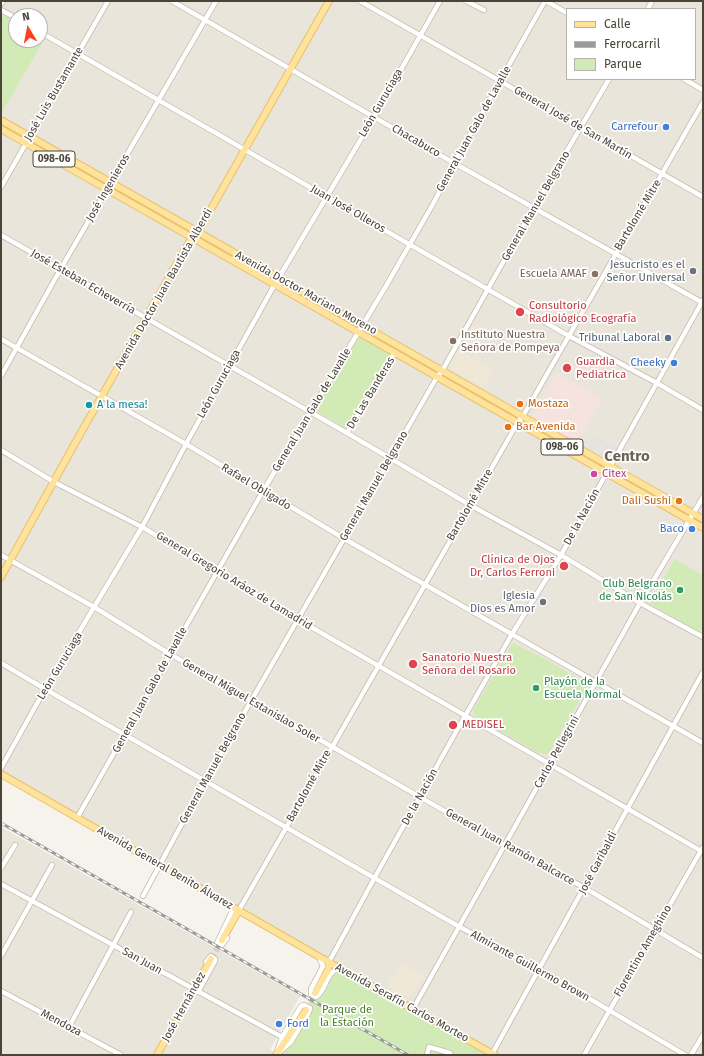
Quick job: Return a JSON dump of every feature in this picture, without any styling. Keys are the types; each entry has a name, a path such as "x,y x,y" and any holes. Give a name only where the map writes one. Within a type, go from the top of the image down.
{"main road":[{"name":"Avenida Doctor Juan Bautista Alberdi","path":"1,577 192,237 198,232 329,1"},
{"name":"Avenida Doctor Mariano Moreno","path":"1,120 198,232 359,332 607,473"},
{"name":"Avenida Doctor Mariano Moreno","path":"1,129 192,237 362,325 610,466"},
{"name":"098-06","path":"610,466 703,519"},
{"name":"098-06","path":"607,473 703,528"},
{"name":"Avenida General Benito Álvarez","path":"1,774 329,962"},
{"path":"222,940 238,909"},
{"name":"José Hernández","path":"157,1055 211,958"},
{"path":"316,994 328,970 329,962"},
{"name":"Avenida Serafín Carlos Morteo","path":"329,962 494,1054"},
{"path":"276,1055 306,1010"}],"street":[{"name":"José Luis Bustamante","path":"1,187 25,142 30,136 108,1"},
{"name":"Chacabuco","path":"172,1 454,163 702,302"},
{"name":"José Ingenieros","path":"1,376 60,270 160,100 216,1"},
{"name":"General José de San Martín","path":"360,1 703,197"},
{"name":"León Guruciaga","path":"1,768 45,689 142,527 229,366 440,1"},
{"path":"466,1 484,10"},
{"path":"546,1 566,12"},
{"name":"General Juan Galo de Lavalle","path":"77,818 264,491 410,245 454,163 546,1"},
{"name":"Juan José Olleros","path":"48,37 569,336 657,383 703,410"},
{"name":"General Manuel Belgrano","path":"142,896 205,781 343,538 437,377 442,371 534,207 608,80"},
{"path":"686,80 703,90"},
{"name":"Bartolomé Mitre","path":"238,909 703,102"},
{"name":"José Esteban Echeverría","path":"1,235 470,505 561,555 640,603 703,637"},
{"name":"De la Nación","path":"329,962 420,796 512,634 561,555 702,302"},
{"name":"Rafael Obligado","path":"1,339 186,444 343,538 703,743"},
{"name":"De Las Banderas","path":"347,433 395,352"},
{"name":"General Gregorio Aráoz de Lamadrid","path":"1,450 54,482 142,527 297,619 702,849"},
{"name":"Carlos Pellegrini","path":"413,1008 640,603 703,497"},
{"name":"General Miguel Estanislao Soler","path":"1,555 94,607 170,654 420,796"},
{"name":"Almirante Guillermo Brown","path":"1,663 458,926 540,969 685,1055"},
{"name":"José Garibaldi","path":"494,1054 703,672"},
{"name":"General Juan Ramón Balcarce","path":"420,796 504,845 585,888 703,958"},
{"path":"1,868 15,845"},
{"name":"Florentino Ameghino","path":"584,1055 702,849"},
{"path":"1,956 52,866"},
{"name":"San Juan","path":"1,884 282,1037"},
{"path":"238,909 222,945 218,944 217,941 238,909"},
{"path":"68,1027 131,912"},
{"path":"318,955 322,962 322,966 311,989 310,994 313,996 316,997 320,994 329,975 339,968"},
{"name":"José Hernández","path":"209,957 213,957 215,961 194,990 209,957"},
{"name":"Mendoza","path":"1,991 121,1055"},
{"path":"307,1005 310,1008 309,1012 291,1042 276,1055 282,1037 301,1006 307,1005"},
{"path":"691,1055 703,1035"},
{"path":"427,1055 430,1047 450,1053 450,1055"}],"shaded area":[{"path":"1,1 703,1 703,1055 495,1055 1,774 1,129 192,237 198,232 1,120"},
{"path":"474,322 487,330 474,352 461,344"},
{"path":"459,350 493,370 483,387 449,368"},
{"path":"557,373 602,399 576,444 531,417"},
{"path":"594,435 617,448 610,460 599,454 604,446 599,443 594,451 587,447"},
{"path":"1,827 300,996 270,1049 276,1055 1,1055"},
{"path":"401,963 424,976 410,999 387,986"}],"green space":[{"path":"2,14 8,17 8,48 39,48 2,112"},
{"path":"360,335 392,354 347,429 314,410"},
{"name":"Club Belgrano de San Nicolás","path":"675,559 703,576 703,627 700,633 649,603"},
{"path":"512,644 515,644 549,661 585,683 587,687 549,753 545,755 539,752 538,753 474,715 473,711"},
{"name":"Parque de la Estación","path":"329,962 495,1055 276,1055 315,993"}],"tunnel":[{"path":"211,959 222,940"},
{"path":"306,1010 315,993"}],"railway":[{"path":"1,823 408,1055"}],"place":[{"name":"Carrefour","path":"666,127"},
{"name":"Jesucristo es el Señor Universal","path":"693,271"},
{"name":"Escuela AMAF","path":"595,274"},
{"name":"Consultorio Radiológico Ecografía","path":"520,312"},
{"name":"Tribunal Laboral","path":"668,338"},
{"name":"Instituto Nuestra Señora de Pompeya","path":"453,341"},
{"name":"Cheeky","path":"674,363"},
{"name":"Guardia Pediatrica","path":"567,368"},
{"name":"Mostaza","path":"520,404"},
{"name":"A la mesa!","path":"89,405"},
{"name":"Bar Avenida","path":"508,427"},
{"name":"Citex","path":"594,474"},
{"name":"Dali Sushi","path":"679,501"},
{"name":"Baco","path":"692,529"},
{"name":"Clínica de Ojos Dr, Carlos Ferroni","path":"564,566"},
{"name":"Club Belgrano de San Nicolás","path":"680,590"},
{"name":"Iglesia Dios es Amor","path":"543,602"},
{"name":"Sanatorio Nuestra Señora del Rosario","path":"413,664"},
{"name":"Playón de la Escuela Normal","path":"536,688"},
{"name":"MEDISEL","path":"453,725"},
{"name":"Ford","path":"279,1024"}],"district":[{"name":"Centro","path":"627,457"}]}
